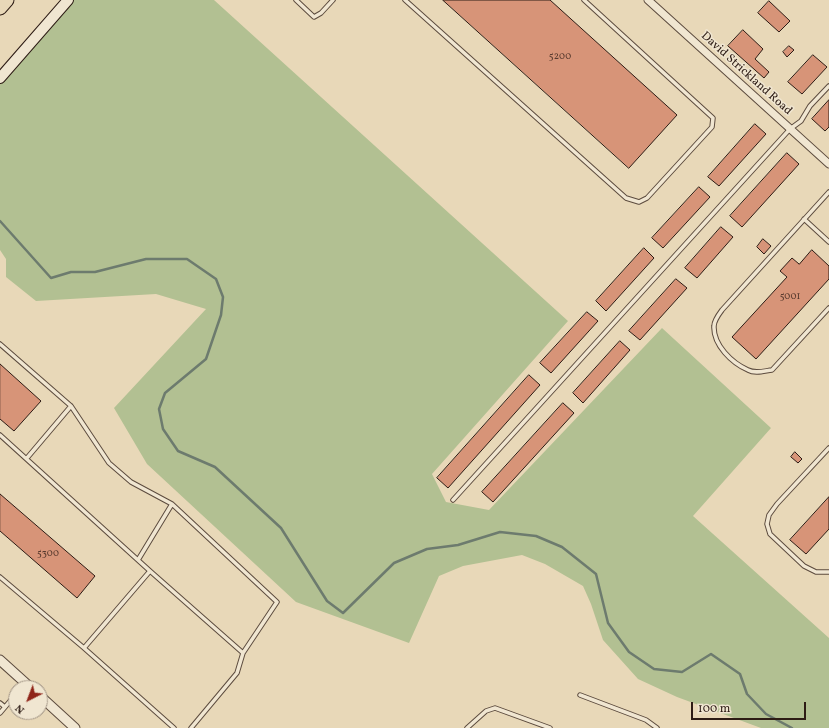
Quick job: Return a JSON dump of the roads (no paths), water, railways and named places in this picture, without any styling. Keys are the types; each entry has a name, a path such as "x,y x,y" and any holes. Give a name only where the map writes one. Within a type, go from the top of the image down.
{"highway":[{"path":"0,8 7,0"}],"main road":[{"path":"0,78 68,0"}],"street":[{"name":"David Strickland Road","path":"648,0 829,164"},
{"path":"0,660 20,680"},
{"path":"48,703 75,728"}],"lane":[{"path":"296,0 314,17 321,13 333,0"},
{"path":"405,0 626,198 638,202 648,198 712,127 713,118 584,0"},
{"path":"453,500 790,130 801,121 810,106 829,86"},
{"path":"829,192 722,310 714,324 714,335 721,348 734,362 748,371 758,372 772,370 829,308"},
{"path":"804,220 829,242"},
{"path":"0,344 71,406 109,463 131,482 172,504 277,602 243,653 238,673 191,728"},
{"path":"27,458 71,406"},
{"path":"0,435 243,653"},
{"path":"829,448 773,509 769,515 768,524 770,534 804,566 816,572 829,572"},
{"path":"138,560 172,504"},
{"path":"84,648 150,571"},
{"path":"0,577 84,648 174,728"},
{"path":"580,695 646,720 657,728"},
{"path":"0,703 5,707"},
{"path":"0,713 8,703"},
{"path":"467,728 486,711 495,708 550,728"}],"waterway":[{"path":"0,221 51,278 71,272 95,272 146,259 187,259 216,279 223,297 221,315 206,359 165,393 159,409 163,429 178,451 215,467 281,528 327,601 343,613 394,563 427,549 458,545 500,532 536,536 562,547 596,574 608,623 629,652 654,669 682,672 711,654 740,674 747,694 766,714 792,728"}]}
